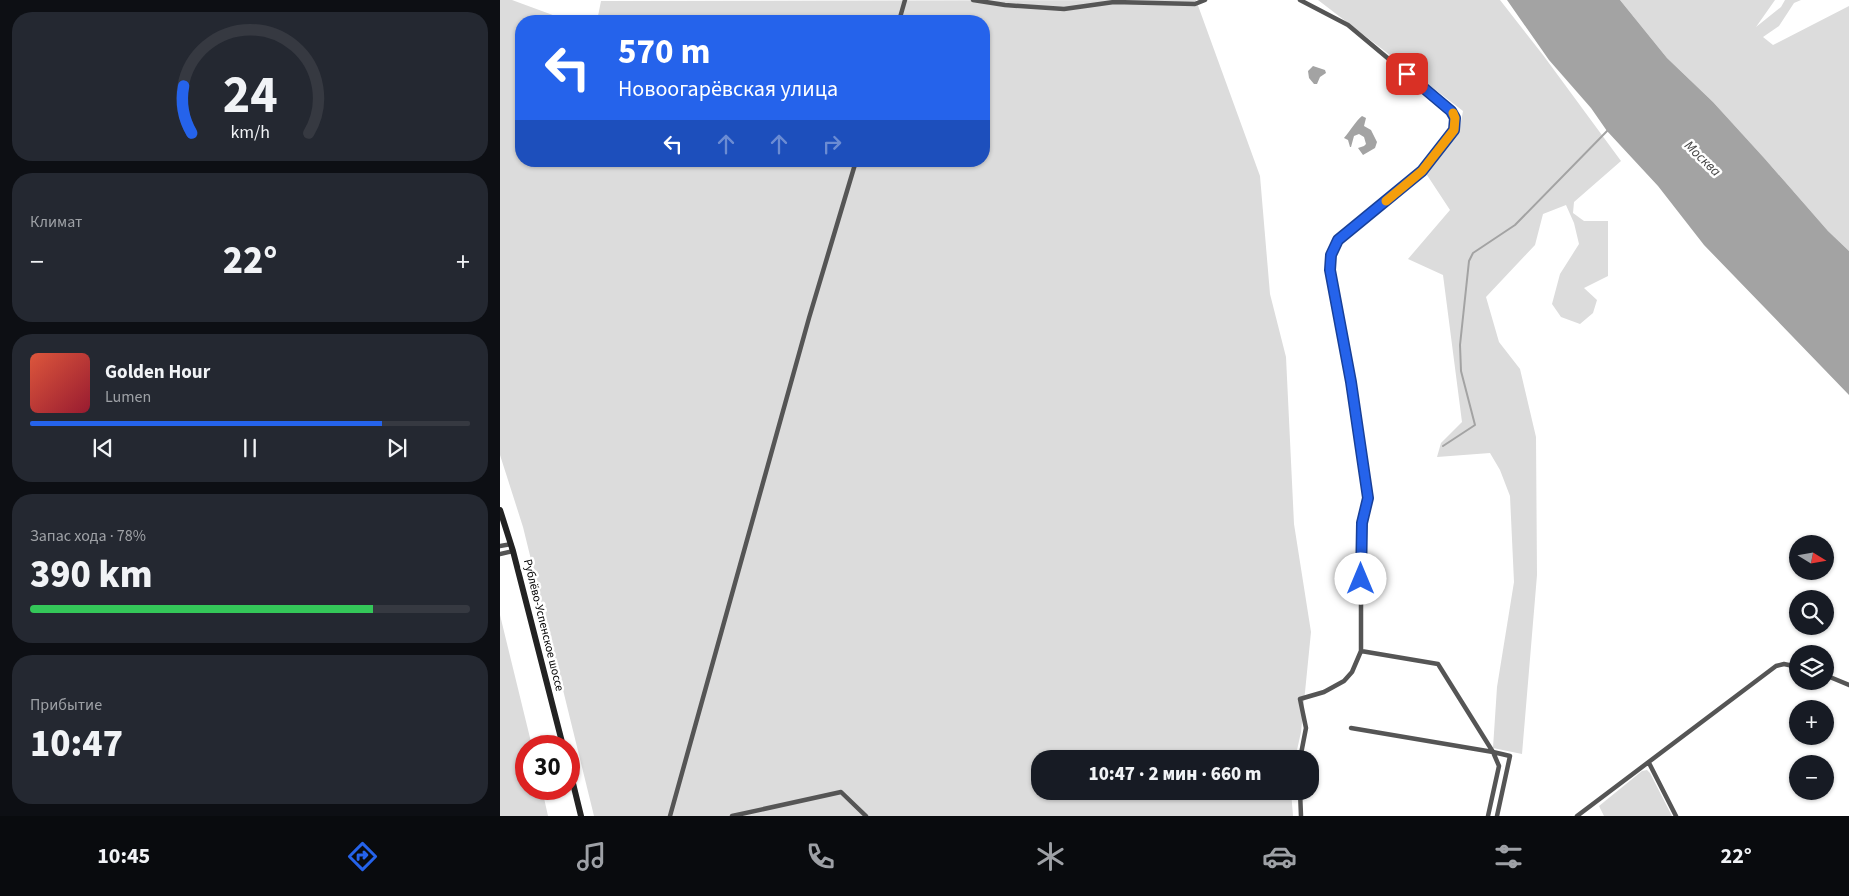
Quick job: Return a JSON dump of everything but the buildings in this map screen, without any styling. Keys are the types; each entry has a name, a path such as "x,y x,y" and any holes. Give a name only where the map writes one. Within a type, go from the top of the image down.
{"main road":[{"name":"Рублёво-Успенское шоссе","path":"500,510 513,551 561,735"},
{"path":"578,800 582,816"}],"street":[{"path":"900,15 905,0"},
{"path":"973,0 1005,5 1064,9 1114,2 1195,4 1205,0"},
{"path":"1300,0 1348,25 1451,111 1455,118 1454,130 1422,171 1338,240 1331,255 1330,270 1351,382 1368,498 1362,523 1361,543 1361,651 1352,672 1344,680 1324,692 1300,699 1306,728 1302,750"},
{"path":"670,816 808,318 854,167"},
{"path":"500,546 511,544"},
{"path":"500,554 513,551"},
{"path":"1361,651 1438,664 1493,752 1499,766 1488,816"},
{"path":"1577,816 1776,666 1789,665"},
{"path":"1834,679 1849,685"},
{"path":"1351,728 1510,756 1497,816"},
{"path":"1649,763 1676,816"},
{"path":"732,816 841,792 866,816"},
{"path":"1300,800 1301,816"}],"shaded area":[{"path":"500,0 512,0 553,15 515,15 515,167 990,167 990,15 598,15 601,1 1196,0 1260,176 1270,294 1286,357 1294,524 1311,632 1301,732 1297,750 1031,750 1031,800 1292,800 1293,816 594,816 580,759 580,735 574,735 523,527 500,455"},
{"path":"1318,0 1500,0 1621,161 1574,202 1573,213 1584,221 1608,221 1608,276 1584,288 1597,300 1593,313 1580,324 1561,317 1552,304 1560,274 1579,244 1574,223 1566,205 1543,214 1535,245 1486,297 1499,342 1520,369 1536,437 1537,575 1522,754 1493,748 1497,687 1514,582 1510,496 1500,470 1490,453 1437,457 1441,443 1462,422 1443,275 1408,259 1450,210 1425,172 1459,132 1463,111"},
{"path":"1620,0 1775,0 1756,27 1781,7 1785,0 1801,0 1794,3 1779,26 1763,37 1773,45 1849,6 1849,251 1828,231 1713,102 1667,58"},
{"path":"500,615 529,735 515,735 515,800 544,800 548,816 500,816"},
{"path":"1647,770 1672,816 1604,816 1599,806 1642,771"}],"water":[{"name":"Москва","path":"1507,0 1620,0 1667,58 1713,102 1828,231 1849,251 1849,395 1704,245 1658,186 1607,131 1591,108 1549,60"},
{"path":"1313,66 1325,70 1326,73 1320,77 1317,84 1314,84 1309,78 1308,71"},
{"path":"1362,116 1366,118 1364,126 1371,130 1377,142 1375,148 1363,155 1358,148 1366,144 1364,137 1359,134 1354,136 1351,147 1348,140 1344,138"}],"waterway":[{"path":"1443,446 1475,425 1461,371 1460,345 1469,261 1473,253 1515,225 1609,129"}],"slow traffic":[{"path":"1386,201 1422,171 1454,130 1455,118 1453,113"}],"route":[{"path":"1361,579 1362,523 1368,498 1351,382 1330,270 1331,255 1338,240 1422,171 1454,130 1455,118 1451,111 1407,74"}]}
